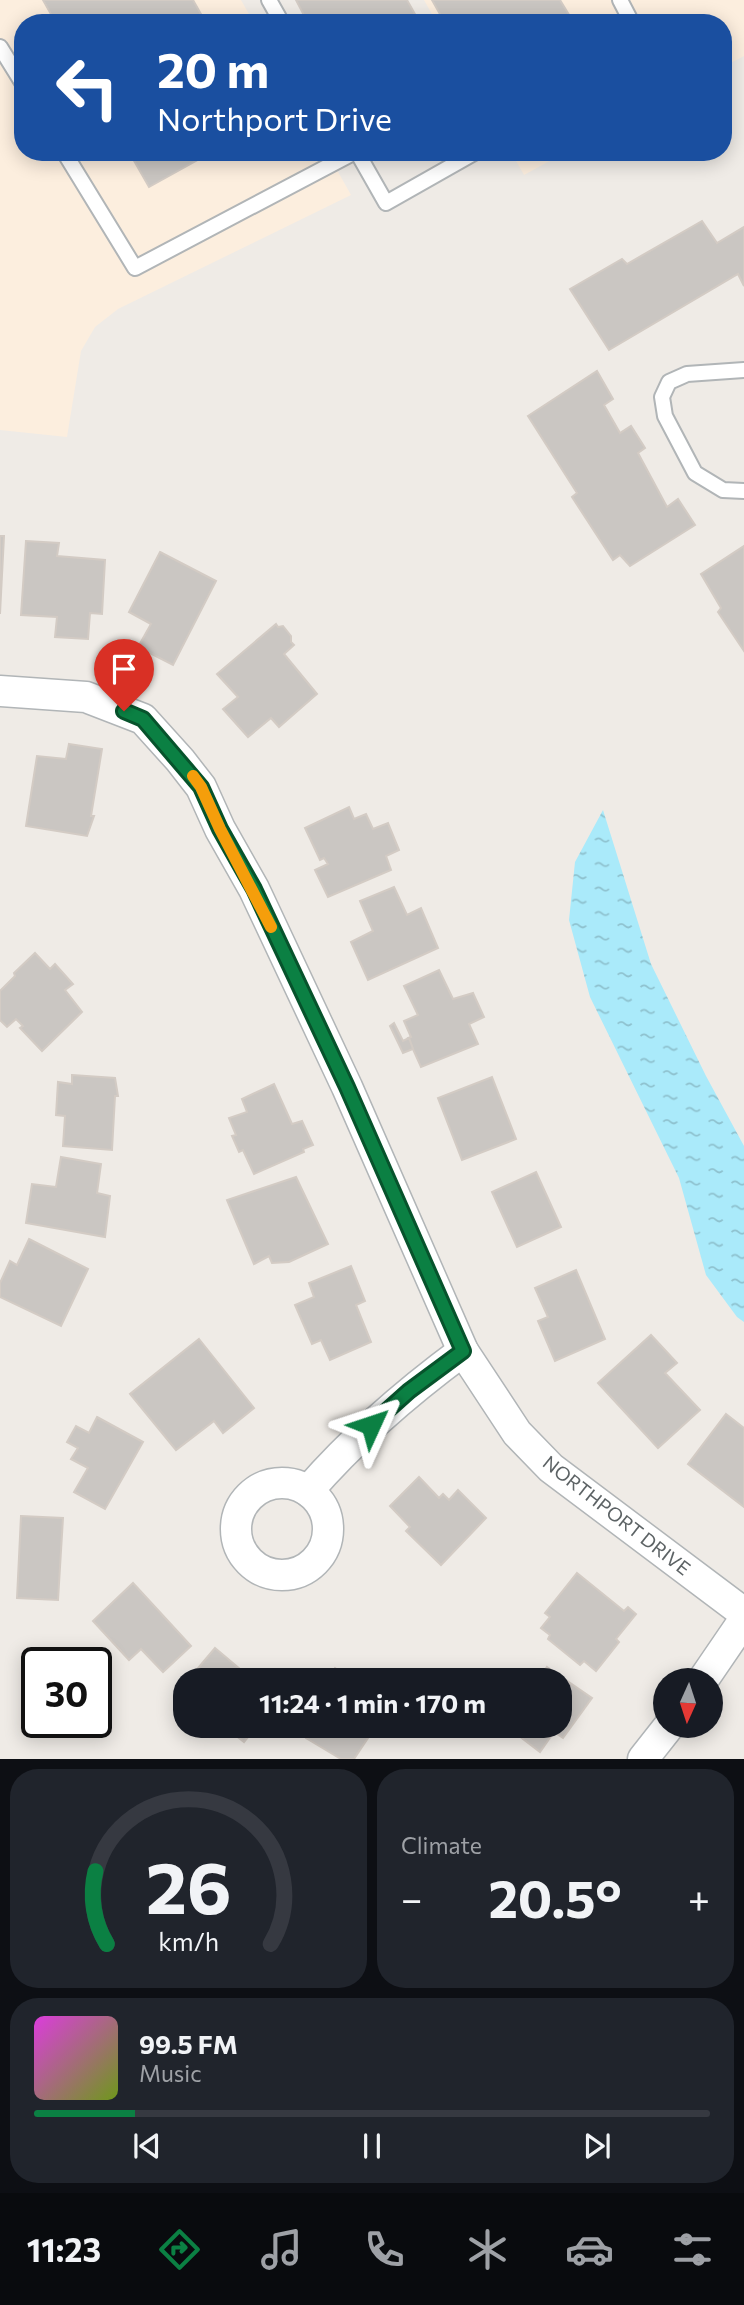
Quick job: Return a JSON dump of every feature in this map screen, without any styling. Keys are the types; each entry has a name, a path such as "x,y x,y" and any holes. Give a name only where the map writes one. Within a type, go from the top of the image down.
{"street":[{"name":"NORTHPORT DRIVE","path":"0,691 86,697 143,719 201,787 220,829 254,889 347,1087 463,1351 517,1433 551,1468 744,1613"},
{"path":"308,1491 329,1467 399,1400 463,1351"},
{"path":"711,1668 744,1620"},
{"path":"643,1759 659,1738"}],"lane":[{"path":"0,47 14,70"},
{"path":"70,161 135,268 339,161"},
{"path":"361,161 386,203 460,161"},
{"path":"744,370 687,374 668,382 662,397 666,416 695,473 723,490 744,491"}],"shaded area":[{"path":"0,0 241,0 249,14 14,14 14,161 332,161 351,195 118,309 95,327 81,351 67,437 0,430"},
{"path":"424,0 744,0 744,56 732,62 732,14 432,14"},
{"path":"516,161 550,161 524,175"}],"water":[{"path":"603,810 651,964 744,1146 744,1322 737,1317 706,1275 679,1178 590,997 569,920 575,862"}],"building":[{"path":"43,0 193,0 201,14 51,14"},
{"path":"296,0 407,0 415,14 303,14"},
{"path":"432,0 560,0 569,14 440,14"},
{"path":"134,161 196,161 149,187"},
{"path":"702,221 717,243 744,227 744,286 738,274 609,350 570,289 622,259 627,264"},
{"path":"597,371 613,399 604,405 620,433 631,426 645,448 638,453 667,507 678,499 695,525 630,566 620,555 613,560 572,497 577,493 528,416"},
{"path":"0,536 4,536 0,614"},
{"path":"26,541 59,543 57,556 105,560 102,614 90,613 88,639 55,637 57,617 21,615"},
{"path":"744,546 744,651 718,612 721,608 701,574"},
{"path":"160,552 216,581 173,665 138,647 151,624 129,612"},
{"path":"276,624 278,627 283,626 294,645 284,654 317,694 279,727 271,718 248,737 223,709 238,697 217,674"},
{"path":"69,744 102,749 91,816 94,816 87,836 26,826 37,756 66,759"},
{"path":"349,807 354,819 366,814 373,829 388,823 399,850 386,856 391,870 328,897 315,870 328,864 324,858 320,860 305,828"},
{"path":"394,887 407,915 421,908 438,948 368,980 351,942 373,931 360,901"},
{"path":"35,953 50,969 55,964 73,984 65,990 82,1012 42,1051 20,1028 23,1026 16,1019 7,1027 0,1020 0,991"},
{"path":"439,970 453,999 473,993 484,1017 469,1024 478,1044 421,1067 408,1038 411,1037 404,1021 418,1015 404,986"},
{"path":"394,1023 403,1041 409,1038 413,1049 403,1053 390,1026"},
{"path":"72,1075 115,1078 118,1096 115,1096 112,1150 63,1146 65,1116 56,1115 58,1082 72,1084"},
{"path":"492,1077 516,1139 462,1160 438,1098"},
{"path":"274,1084 292,1124 302,1121 313,1145 303,1149 304,1152 254,1174 243,1150 239,1152 232,1136 236,1135 229,1118 247,1112 242,1099"},
{"path":"61,1157 101,1164 97,1193 110,1196 105,1237 26,1223 32,1184 56,1187"},
{"path":"536,1172 561,1227 517,1247 492,1192"},
{"path":"296,1177 328,1244 289,1262 272,1263 269,1256 254,1264 227,1200"},
{"path":"29,1239 88,1269 61,1326 0,1297 0,1283 10,1261 17,1265"},
{"path":"351,1266 365,1301 356,1305 371,1342 330,1360 321,1340 312,1344 295,1305 314,1297 309,1283"},
{"path":"576,1270 605,1339 555,1361 538,1321 548,1317 535,1288"},
{"path":"651,1335 677,1363 665,1373 700,1410 658,1448 598,1383"},
{"path":"199,1339 254,1408 223,1433 214,1421 176,1450 130,1394"},
{"path":"726,1414 744,1428 744,1507 688,1464"},
{"path":"97,1417 143,1442 105,1509 74,1492 88,1468 71,1459 78,1448 67,1442 76,1426 89,1433"},
{"path":"419,1477 439,1498 443,1494 449,1500 458,1490 486,1518 441,1565 406,1531 410,1527 390,1506"},
{"path":"21,1516 63,1518 58,1600 17,1598"},
{"path":"577,1573 624,1611 628,1607 636,1614 616,1639 619,1642 596,1671 584,1661 580,1665 548,1639 550,1635 541,1628 550,1617 545,1613"},
{"path":"133,1583 191,1646 163,1672 141,1649 129,1660 93,1621"},
{"path":"215,1648 239,1668 198,1668"},
{"path":"572,1684 592,1698 572,1726"},
{"path":"306,1738 368,1738 354,1759 341,1759"},
{"path":"522,1738 550,1738 540,1752"}],"slow traffic":[{"path":"193,776 254,889 271,927"}],"route":[{"path":"124,711 143,719 201,787 220,829 254,889 347,1087 463,1351 409,1391 371,1425"}]}
